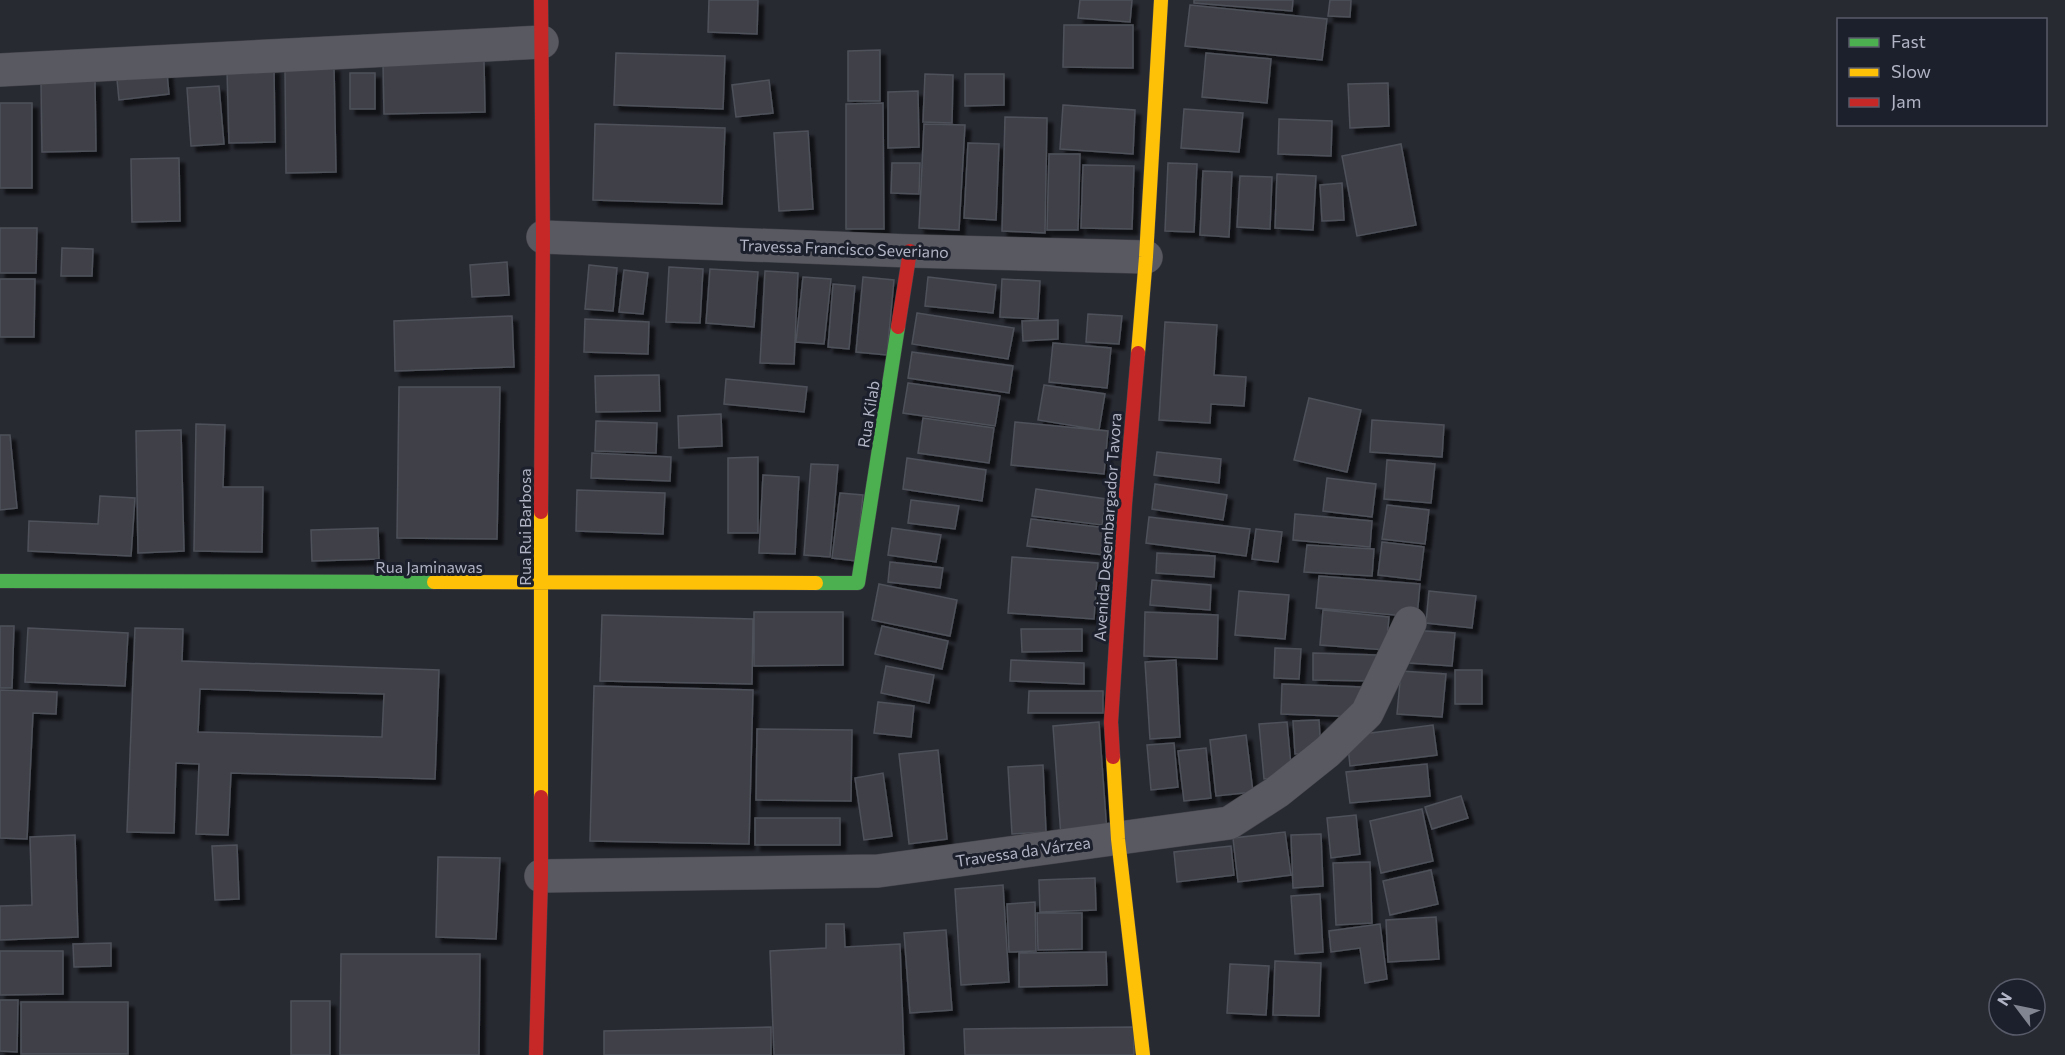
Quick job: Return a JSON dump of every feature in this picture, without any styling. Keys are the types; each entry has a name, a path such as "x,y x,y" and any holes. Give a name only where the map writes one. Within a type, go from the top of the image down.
{"street":[{"name":"Rua Rui Barbosa","path":"536,1055 541,876 540,583 543,237 541,0"},
{"name":"Avenida Desembargador Tavora","path":"1143,1055 1118,839 1111,722 1125,504 1146,257 1161,0"},
{"path":"0,70 542,42"},
{"name":"Travessa Francisco Severiano","path":"543,237 910,251 1146,257"},
{"name":"Rua Kilab","path":"858,583 910,251"},
{"name":"Rua Jaminawas","path":"0,581 858,583"},
{"name":"Travessa da Várzea","path":"541,876 878,871 1228,823 1277,792 1327,752 1367,713 1410,623"}],"building":[{"path":"709,0 758,0 757,34 708,32"},
{"path":"1080,0 1132,0 1130,22 1078,18"},
{"path":"1194,0 1293,0 1292,11 1194,3"},
{"path":"1330,0 1351,0 1350,17 1328,16"},
{"path":"1190,5 1327,19 1322,60 1185,46"},
{"path":"1064,25 1133,25 1133,68 1063,67"},
{"path":"880,50 880,101 848,101 848,51"},
{"path":"616,53 725,56 723,109 614,105"},
{"path":"1206,53 1271,59 1267,103 1202,97"},
{"path":"484,61 485,112 384,114 383,64"},
{"path":"166,63 169,94 119,100 116,69"},
{"path":"334,66 336,172 286,173 285,67"},
{"path":"274,68 275,142 229,143 227,70"},
{"path":"350,73 375,73 375,109 350,109"},
{"path":"925,74 953,75 952,123 923,122"},
{"path":"965,74 1004,74 1004,105 965,106"},
{"path":"769,80 773,113 736,117 732,85"},
{"path":"95,81 96,151 42,152 41,82"},
{"path":"1388,83 1389,126 1350,128 1348,84"},
{"path":"219,86 224,144 191,146 187,88"},
{"path":"918,91 919,147 888,148 888,92"},
{"path":"0,103 32,103 32,188 0,188"},
{"path":"883,103 884,229 846,229 846,104"},
{"path":"1063,105 1135,110 1133,154 1060,149"},
{"path":"1184,109 1243,113 1239,152 1181,148"},
{"path":"1005,117 1047,118 1045,233 1002,231"},
{"path":"1279,119 1332,121 1331,156 1278,154"},
{"path":"595,124 725,128 722,204 593,200"},
{"path":"924,124 965,125 959,230 919,228"},
{"path":"808,131 813,209 779,211 774,133"},
{"path":"968,143 999,144 996,220 964,218"},
{"path":"1401,144 1416,225 1357,236 1342,156"},
{"path":"1049,154 1080,154 1078,230 1047,230"},
{"path":"179,158 180,221 132,222 131,159"},
{"path":"892,163 920,163 919,194 891,193"},
{"path":"1168,163 1197,164 1194,232 1165,231"},
{"path":"1083,165 1134,166 1132,229 1081,228"},
{"path":"1203,171 1232,172 1229,237 1200,235"},
{"path":"1277,174 1316,176 1313,230 1275,228"},
{"path":"1240,176 1272,177 1270,229 1237,227"},
{"path":"1342,183 1344,220 1322,221 1320,185"},
{"path":"0,228 37,228 36,273 0,273"},
{"path":"62,248 93,249 92,276 61,276"},
{"path":"507,262 509,295 472,297 470,265"},
{"path":"589,265 617,268 613,311 585,309"},
{"path":"669,267 703,269 700,323 666,322"},
{"path":"710,269 758,272 754,327 706,323"},
{"path":"624,270 648,273 643,314 619,312"},
{"path":"765,271 798,273 794,364 760,363"},
{"path":"803,277 831,279 824,344 796,342"},
{"path":"863,277 894,280 887,355 856,352"},
{"path":"928,277 996,285 993,313 925,306"},
{"path":"0,279 35,279 34,337 0,337"},
{"path":"1002,279 1040,281 1038,319 1000,317"},
{"path":"833,284 855,286 849,349 828,347"},
{"path":"917,313 1014,328 1008,359 912,344"},
{"path":"1088,314 1122,316 1119,344 1086,342"},
{"path":"512,316 514,367 395,371 394,321"},
{"path":"585,319 649,322 648,354 584,352"},
{"path":"1058,320 1058,339 1023,341 1022,321"},
{"path":"1165,322 1217,325 1214,375 1246,377 1244,406 1211,404 1210,423 1159,420"},
{"path":"1053,343 1111,348 1107,388 1049,382"},
{"path":"912,352 1013,366 1009,393 908,378"},
{"path":"659,375 660,411 596,412 595,376"},
{"path":"726,379 807,387 804,412 724,404"},
{"path":"908,383 1000,396 995,426 903,413"},
{"path":"1044,385 1105,394 1099,430 1038,420"},
{"path":"399,387 500,387 497,539 397,538"},
{"path":"1309,398 1361,410 1347,472 1294,460"},
{"path":"721,414 722,446 679,448 678,416"},
{"path":"923,418 994,428 989,463 918,453"},
{"path":"1372,420 1444,425 1442,457 1370,452"},
{"path":"596,421 657,423 656,453 595,451"},
{"path":"1015,422 1108,431 1104,474 1011,465"},
{"path":"196,424 225,425 223,487 263,487 262,552 194,551"},
{"path":"181,430 184,551 138,553 136,431"},
{"path":"0,435 10,435 17,508 0,510"},
{"path":"1157,452 1221,459 1219,483 1154,475"},
{"path":"592,453 671,457 670,481 591,478"},
{"path":"758,457 758,533 728,533 728,458"},
{"path":"907,458 986,470 982,501 903,489"},
{"path":"1387,460 1435,464 1431,503 1384,499"},
{"path":"811,464 838,465 830,557 804,555"},
{"path":"763,475 799,477 795,554 759,553"},
{"path":"1327,478 1376,484 1372,517 1323,511"},
{"path":"1155,484 1227,495 1223,520 1152,509"},
{"path":"1036,489 1106,499 1102,525 1032,516"},
{"path":"577,490 665,493 663,534 576,531"},
{"path":"840,493 863,495 856,561 832,558"},
{"path":"100,496 135,498 131,556 28,551 29,521 98,524"},
{"path":"911,500 959,506 955,529 908,523"},
{"path":"1387,505 1429,510 1425,544 1382,539"},
{"path":"1295,514 1372,521 1370,547 1293,540"},
{"path":"1149,517 1250,529 1246,556 1146,543"},
{"path":"1031,519 1107,528 1104,555 1027,546"},
{"path":"378,528 379,559 312,561 311,530"},
{"path":"892,528 941,535 936,562 888,555"},
{"path":"1256,529 1282,532 1278,562 1252,559"},
{"path":"1382,542 1424,547 1420,580 1378,575"},
{"path":"1307,545 1374,549 1372,576 1304,572"},
{"path":"1157,553 1215,556 1214,577 1156,573"},
{"path":"1012,557 1098,563 1094,619 1008,613"},
{"path":"890,562 943,568 940,588 888,582"},
{"path":"1319,576 1420,584 1417,617 1316,608"},
{"path":"1152,580 1211,585 1210,610 1150,605"},
{"path":"879,584 957,600 950,636 872,620"},
{"path":"1239,591 1289,595 1285,639 1235,635"},
{"path":"1429,591 1476,596 1472,628 1426,623"},
{"path":"1323,610 1389,617 1386,650 1320,645"},
{"path":"754,612 843,612 843,665 754,666"},
{"path":"1145,612 1218,615 1217,659 1144,656"},
{"path":"602,615 753,619 752,684 600,681"},
{"path":"0,626 14,626 12,688 0,688"},
{"path":"882,626 948,641 942,669 875,654"},
{"path":"28,628 128,633 125,686 25,682"},
{"path":"135,628 183,629 182,661 439,670 435,779 231,773 228,835 196,834 199,764 176,763 174,833 127,832","holes":["200,689 384,694 382,737 198,732"]},
{"path":"1021,629 1082,629 1082,651 1022,652"},
{"path":"1411,630 1455,633 1452,666 1409,663"},
{"path":"1275,648 1301,649 1299,679 1274,678"},
{"path":"1313,653 1376,655 1375,681 1313,680"},
{"path":"1011,660 1084,663 1084,684 1010,681"},
{"path":"1176,660 1180,737 1150,739 1145,662"},
{"path":"886,666 934,675 929,703 881,693"},
{"path":"1455,670 1482,670 1482,704 1455,704"},
{"path":"1401,671 1446,674 1442,717 1397,714"},
{"path":"1282,684 1362,687 1360,717 1281,714"},
{"path":"594,686 753,690 749,844 590,841"},
{"path":"0,690 57,692 56,714 33,713 27,839 0,838"},
{"path":"1029,691 1103,691 1103,713 1028,713"},
{"path":"878,702 914,706 911,737 874,733"},
{"path":"1319,720 1321,752 1295,754 1293,721"},
{"path":"1099,722 1107,833 1061,837 1053,726"},
{"path":"1287,722 1292,776 1264,779 1259,724"},
{"path":"1433,725 1437,755 1350,766 1347,736"},
{"path":"757,729 852,730 851,801 756,800"},
{"path":"1246,735 1253,792 1216,796 1210,740"},
{"path":"1174,743 1178,787 1151,790 1147,745"},
{"path":"1206,748 1211,798 1184,801 1178,751"},
{"path":"938,750 947,839 909,844 899,754"},
{"path":"1427,764 1430,796 1350,803 1346,772"},
{"path":"1043,765 1046,832 1012,834 1008,767"},
{"path":"883,773 892,836 864,840 855,778"},
{"path":"1461,796 1468,818 1432,829 1425,807"},
{"path":"1422,809 1433,861 1381,873 1370,821"},
{"path":"1356,815 1360,854 1331,858 1327,818"},
{"path":"755,818 840,818 840,845 755,845"},
{"path":"1285,832 1291,875 1238,882 1233,838"},
{"path":"1321,834 1323,886 1293,888 1291,835"},
{"path":"75,835 78,937 0,940 0,906 32,905 30,837"},
{"path":"237,845 239,899 215,900 212,846"},
{"path":"1231,846 1234,875 1177,882 1174,852"},
{"path":"438,857 500,858 496,939 436,937"},
{"path":"1370,862 1372,923 1336,925 1333,863"},
{"path":"1431,870 1438,904 1390,915 1383,881"},
{"path":"1095,878 1096,910 1040,912 1039,880"},
{"path":"1003,885 1009,982 961,985 955,889"},
{"path":"1320,894 1323,952 1295,954 1291,896"},
{"path":"1035,902 1036,951 1009,952 1007,904"},
{"path":"1037,913 1082,913 1082,949 1038,950"},
{"path":"1436,917 1439,959 1388,962 1386,920"},
{"path":"826,924 844,924 845,947 900,944 904,1055 774,1055 770,951 826,948"},
{"path":"1380,924 1387,979 1365,983 1360,948 1331,952 1329,931"},
{"path":"946,930 952,1010 910,1013 904,933"},
{"path":"111,943 111,966 74,967 73,944"},
{"path":"0,951 63,951 63,994 0,995"},
{"path":"1106,952 1107,985 1019,987 1019,953"},
{"path":"341,954 480,954 479,1055 340,1055"},
{"path":"1275,961 1321,963 1319,1016 1273,1015"},
{"path":"1230,964 1269,966 1266,1015 1227,1013"},
{"path":"0,1000 18,1000 17,1052 0,1051"},
{"path":"291,1001 330,1001 330,1055 291,1055"},
{"path":"21,1002 128,1002 128,1054 21,1054"},
{"path":"771,1027 771,1055 604,1055 604,1031"},
{"path":"1134,1027 1134,1055 965,1055 964,1029"}],"traffic: fast":[{"path":"816,583 858,583 898,327"},
{"path":"0,581 434,582"}],"traffic: slow":[{"path":"1138,353 1161,0"},
{"path":"541,512 541,797"},
{"path":"434,582 816,583"},
{"path":"1113,757 1118,839 1143,1055"}],"traffic: jam":[{"path":"541,0 543,237 541,512"},
{"path":"898,327 910,251"},
{"path":"1113,757 1111,722 1125,504 1138,353"},
{"path":"536,1055 541,797"}]}
